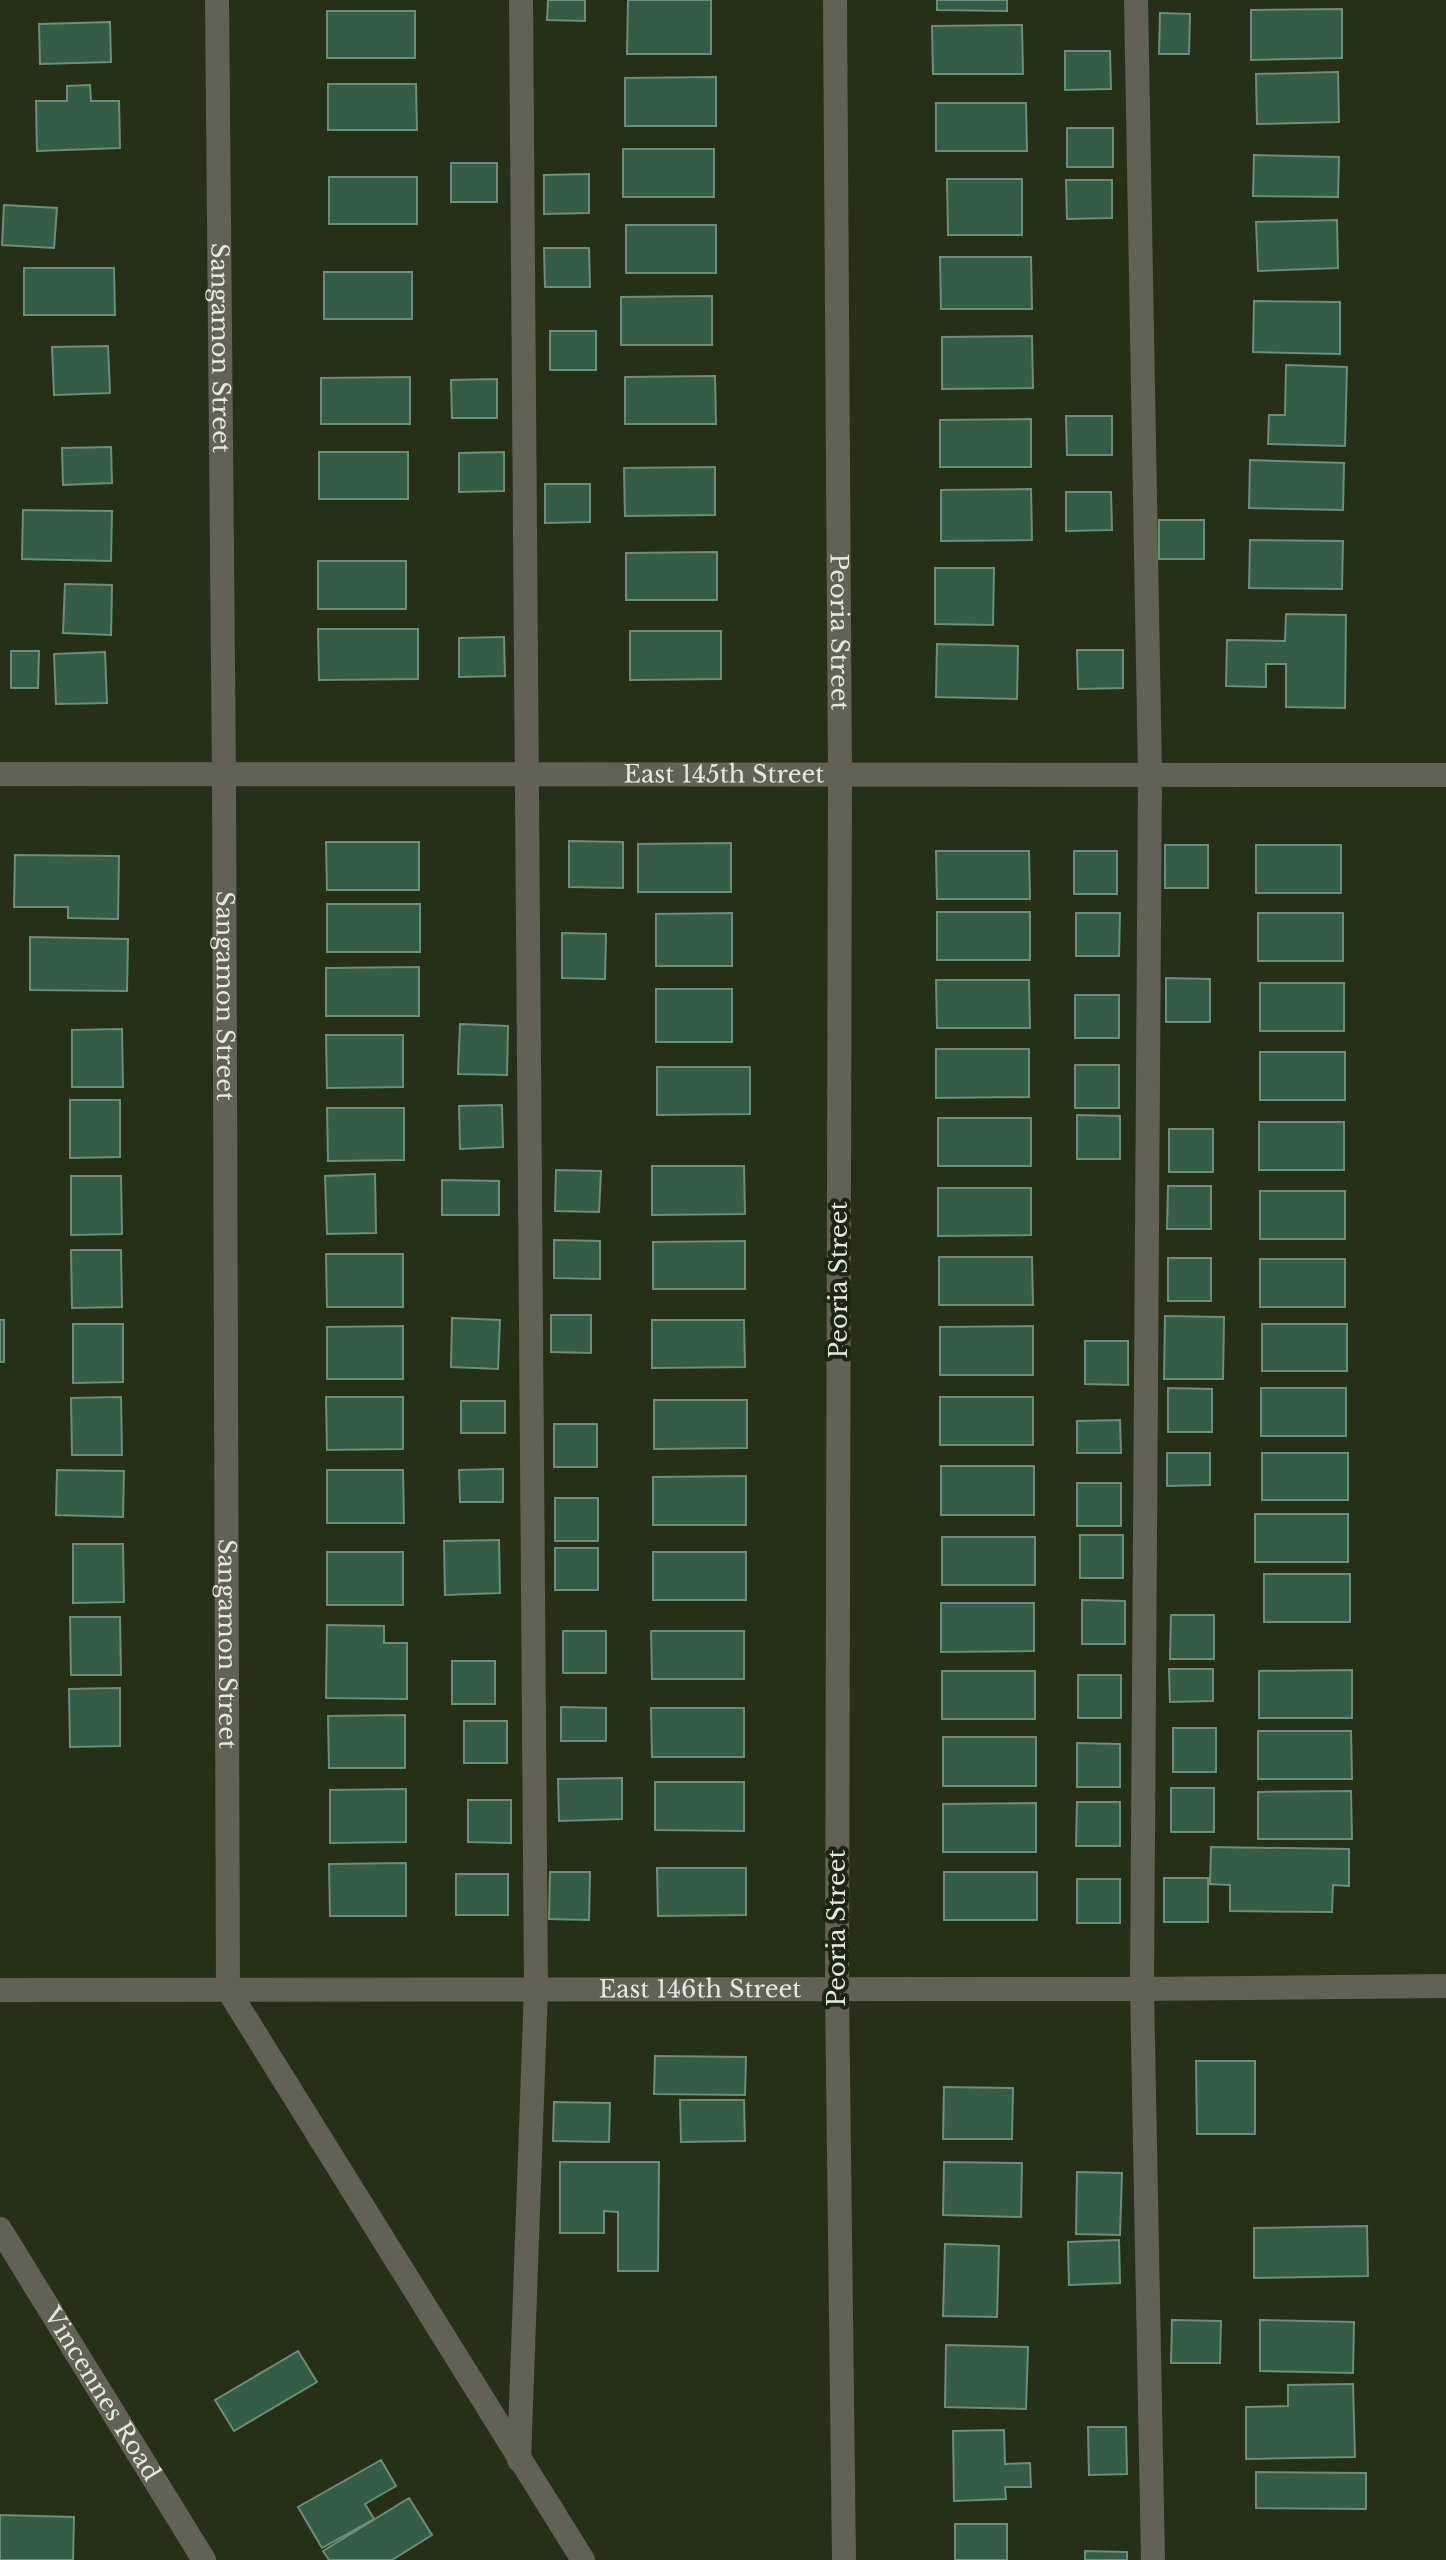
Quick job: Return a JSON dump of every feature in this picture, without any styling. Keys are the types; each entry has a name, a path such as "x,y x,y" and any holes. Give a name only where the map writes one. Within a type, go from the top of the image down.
{"street":[{"name":"Sangamon Street","path":"217,0 224,775 228,1990"},
{"path":"519,2460 536,1989 521,0"},
{"name":"Peoria Street","path":"835,0 840,775 837,1989 844,2560"},
{"path":"1136,0 1150,775 1142,1989 1153,2560"},
{"name":"East 145th Street","path":"0,774 1446,775"},
{"name":"East 146th Street","path":"0,1990 1446,1986"},
{"path":"228,1990 583,2560"},
{"name":"Vincennes Road","path":"0,2229 204,2560"}],"building":[{"path":"548,0 585,0 585,21 547,20"},
{"path":"628,0 711,0 711,54 627,54"},
{"path":"937,0 1007,0 1007,11 937,10"},
{"path":"1342,9 1342,58 1251,60 1251,10"},
{"path":"327,11 415,11 415,58 327,58"},
{"path":"1160,13 1190,14 1189,54 1159,54"},
{"path":"110,22 111,62 40,64 39,24"},
{"path":"1022,25 1023,74 933,74 932,26"},
{"path":"1065,51 1110,51 1111,89 1065,90"},
{"path":"1338,72 1339,122 1257,124 1256,74"},
{"path":"716,77 716,126 625,126 625,78"},
{"path":"328,84 416,84 417,130 328,130"},
{"path":"90,85 91,101 119,101 120,148 37,151 36,101 67,101 67,86"},
{"path":"936,103 1026,103 1027,151 936,151"},
{"path":"1067,128 1113,128 1113,167 1067,167"},
{"path":"623,149 714,149 714,197 623,197"},
{"path":"1254,155 1339,157 1338,197 1253,196"},
{"path":"451,163 497,163 497,202 451,202"},
{"path":"589,174 589,213 544,214 544,175"},
{"path":"329,177 417,177 417,224 329,224"},
{"path":"947,179 1022,179 1022,235 948,235"},
{"path":"1066,180 1112,180 1112,218 1067,219"},
{"path":"4,205 57,208 54,248 2,245"},
{"path":"1337,220 1338,268 1258,271 1256,222"},
{"path":"626,225 716,225 716,273 626,273"},
{"path":"544,248 589,248 590,287 545,287"},
{"path":"940,257 1031,257 1032,309 941,309"},
{"path":"24,268 114,268 115,315 24,315"},
{"path":"324,272 412,272 412,319 324,319"},
{"path":"712,296 712,345 621,345 621,297"},
{"path":"1254,301 1340,302 1340,354 1253,352"},
{"path":"550,331 596,331 596,370 550,370"},
{"path":"1032,336 1033,388 942,389 942,337"},
{"path":"108,346 110,393 54,395 52,347"},
{"path":"1286,365 1347,367 1345,446 1268,444 1269,415 1285,415"},
{"path":"715,376 716,424 625,424 625,377"},
{"path":"410,377 410,424 321,424 321,378"},
{"path":"497,379 497,418 452,418 451,380"},
{"path":"1066,416 1112,416 1112,455 1067,455"},
{"path":"1031,419 1031,467 940,467 940,420"},
{"path":"111,447 112,483 63,485 62,448"},
{"path":"319,452 408,452 408,499 319,499"},
{"path":"504,452 504,491 459,492 459,453"},
{"path":"1250,460 1344,463 1343,510 1249,508"},
{"path":"715,467 715,515 625,516 624,468"},
{"path":"545,484 590,484 590,522 545,523"},
{"path":"1031,489 1032,540 941,541 941,490"},
{"path":"1066,492 1111,492 1112,530 1066,531"},
{"path":"23,510 112,511 111,561 22,559"},
{"path":"1159,520 1204,520 1204,559 1159,559"},
{"path":"1250,540 1343,541 1342,589 1249,588"},
{"path":"717,552 717,600 626,600 626,553"},
{"path":"318,561 406,561 406,609 318,609"},
{"path":"935,568 994,568 993,625 935,624"},
{"path":"65,584 112,585 111,635 63,633"},
{"path":"1286,614 1346,615 1345,708 1286,707 1286,664 1266,664 1266,687 1226,686 1227,640 1285,641"},
{"path":"318,629 418,629 418,679 319,680"},
{"path":"630,631 721,631 721,679 630,680"},
{"path":"504,637 505,676 459,677 459,638"},
{"path":"937,644 1018,646 1017,699 936,697"},
{"path":"1077,650 1123,650 1123,688 1078,689"},
{"path":"11,651 39,651 38,688 11,688"},
{"path":"105,652 107,703 56,704 54,654"},
{"path":"569,841 623,842 623,888 569,887"},
{"path":"326,842 419,842 419,890 327,890"},
{"path":"731,843 731,892 638,892 638,844"},
{"path":"1165,845 1208,845 1208,888 1165,888"},
{"path":"1256,845 1341,845 1341,893 1256,893"},
{"path":"936,851 1029,851 1030,899 937,899"},
{"path":"1074,851 1117,851 1117,894 1074,894"},
{"path":"15,855 119,856 118,919 68,918 68,907 14,907"},
{"path":"327,904 420,904 420,952 327,952"},
{"path":"937,912 1030,912 1030,960 937,960"},
{"path":"732,913 732,966 656,966 656,914"},
{"path":"1076,913 1120,913 1119,956 1076,956"},
{"path":"1258,913 1343,913 1343,961 1258,961"},
{"path":"562,933 606,934 605,979 562,978"},
{"path":"30,937 128,939 127,991 30,990"},
{"path":"419,967 419,1016 326,1016 326,968"},
{"path":"1166,978 1210,979 1210,1022 1166,1022"},
{"path":"936,980 1029,980 1030,1028 937,1028"},
{"path":"1260,983 1344,983 1344,1031 1260,1031"},
{"path":"656,989 732,989 732,1042 656,1042"},
{"path":"1075,995 1119,995 1119,1038 1075,1038"},
{"path":"460,1024 508,1026 507,1075 458,1074"},
{"path":"122,1029 123,1087 72,1087 72,1030"},
{"path":"326,1035 403,1035 403,1087 327,1088"},
{"path":"936,1049 1029,1049 1029,1097 936,1098"},
{"path":"1260,1052 1345,1052 1345,1100 1260,1100"},
{"path":"1075,1065 1119,1065 1119,1108 1075,1108"},
{"path":"657,1067 750,1067 750,1114 657,1115"},
{"path":"70,1100 120,1100 120,1157 70,1158"},
{"path":"502,1105 503,1147 460,1149 459,1106"},
{"path":"327,1108 404,1108 404,1160 328,1161"},
{"path":"1077,1115 1120,1116 1120,1159 1077,1159"},
{"path":"938,1118 1031,1118 1031,1166 938,1166"},
{"path":"1259,1122 1344,1122 1344,1170 1259,1170"},
{"path":"1169,1129 1213,1129 1213,1172 1169,1172"},
{"path":"652,1166 744,1166 745,1214 652,1215"},
{"path":"556,1170 601,1171 599,1212 555,1211"},
{"path":"375,1174 376,1233 327,1234 325,1176"},
{"path":"71,1176 121,1176 122,1234 71,1235"},
{"path":"442,1180 499,1181 499,1215 442,1215"},
{"path":"1168,1186 1211,1186 1211,1229 1167,1229"},
{"path":"938,1188 1031,1188 1031,1235 938,1236"},
{"path":"1260,1191 1345,1191 1345,1239 1260,1239"},
{"path":"554,1240 600,1241 600,1279 554,1278"},
{"path":"745,1241 745,1289 653,1289 653,1242"},
{"path":"71,1250 121,1250 122,1307 72,1308"},
{"path":"326,1254 403,1254 403,1307 327,1307"},
{"path":"939,1257 1032,1257 1033,1305 939,1305"},
{"path":"1168,1258 1211,1258 1211,1301 1168,1301"},
{"path":"1260,1259 1345,1259 1345,1307 1260,1307"},
{"path":"551,1315 591,1315 591,1353 551,1352"},
{"path":"1165,1316 1224,1317 1223,1379 1164,1379"},
{"path":"452,1318 500,1320 498,1369 451,1367"},
{"path":"0,1320 4,1320 4,1362 0,1362"},
{"path":"652,1320 744,1320 745,1367 652,1368"},
{"path":"73,1324 123,1324 123,1382 73,1383"},
{"path":"1262,1324 1347,1324 1347,1371 1262,1371"},
{"path":"403,1326 403,1379 327,1379 327,1327"},
{"path":"1033,1326 1033,1375 940,1375 940,1327"},
{"path":"1085,1341 1128,1341 1128,1385 1085,1384"},
{"path":"1168,1388 1212,1389 1212,1432 1168,1432"},
{"path":"1261,1388 1346,1388 1346,1436 1261,1436"},
{"path":"121,1397 122,1455 72,1455 71,1398"},
{"path":"326,1397 403,1397 403,1449 327,1450"},
{"path":"940,1397 1033,1397 1033,1445 940,1445"},
{"path":"654,1400 747,1400 747,1448 654,1449"},
{"path":"461,1401 505,1401 505,1433 461,1433"},
{"path":"1120,1420 1121,1453 1077,1453 1077,1421"},
{"path":"554,1424 597,1424 597,1467 554,1467"},
{"path":"1167,1453 1210,1453 1210,1485 1167,1486"},
{"path":"1262,1453 1348,1453 1348,1500 1262,1500"},
{"path":"941,1466 1034,1466 1034,1515 941,1515"},
{"path":"503,1469 503,1502 460,1502 459,1470"},
{"path":"57,1470 124,1471 123,1517 56,1515"},
{"path":"327,1470 403,1470 404,1523 327,1523"},
{"path":"746,1476 746,1525 653,1525 653,1477"},
{"path":"1077,1483 1121,1483 1121,1526 1077,1526"},
{"path":"555,1498 598,1498 598,1541 555,1541"},
{"path":"1255,1514 1348,1514 1348,1562 1255,1562"},
{"path":"1080,1535 1123,1535 1123,1578 1080,1578"},
{"path":"942,1537 1035,1537 1035,1585 942,1585"},
{"path":"499,1540 500,1593 445,1595 444,1541"},
{"path":"73,1544 123,1544 124,1602 73,1603"},
{"path":"555,1548 598,1548 598,1590 555,1590"},
{"path":"327,1552 403,1552 403,1605 327,1605"},
{"path":"653,1552 746,1552 746,1600 653,1600"},
{"path":"1264,1574 1350,1574 1350,1622 1264,1622"},
{"path":"1082,1600 1125,1601 1125,1644 1082,1644"},
{"path":"941,1603 1034,1603 1034,1651 941,1652"},
{"path":"1171,1615 1214,1615 1214,1659 1170,1659"},
{"path":"70,1617 120,1617 121,1675 71,1675"},
{"path":"327,1625 384,1626 384,1643 407,1643 407,1699 326,1698"},
{"path":"563,1631 606,1631 606,1673 563,1673"},
{"path":"651,1631 744,1631 744,1679 652,1679"},
{"path":"452,1661 495,1661 495,1704 452,1704"},
{"path":"1169,1669 1213,1669 1213,1701 1170,1702"},
{"path":"1352,1670 1352,1718 1259,1718 1259,1671"},
{"path":"942,1671 1035,1671 1035,1719 942,1719"},
{"path":"1078,1675 1121,1675 1121,1718 1078,1718"},
{"path":"120,1688 120,1746 70,1747 69,1689"},
{"path":"561,1707 606,1708 606,1741 561,1741"},
{"path":"651,1708 744,1708 744,1757 652,1757"},
{"path":"405,1715 405,1768 329,1768 328,1716"},
{"path":"464,1721 507,1721 507,1763 464,1763"},
{"path":"1173,1728 1216,1728 1216,1772 1173,1772"},
{"path":"1258,1731 1351,1731 1352,1779 1258,1779"},
{"path":"943,1737 1036,1737 1036,1786 943,1786"},
{"path":"1077,1743 1120,1744 1120,1787 1077,1787"},
{"path":"622,1778 622,1819 559,1821 558,1779"},
{"path":"655,1782 744,1782 744,1831 655,1830"},
{"path":"1171,1788 1214,1788 1214,1832 1171,1832"},
{"path":"406,1789 406,1842 330,1843 330,1790"},
{"path":"1351,1791 1352,1839 1258,1839 1258,1792"},
{"path":"468,1800 511,1800 511,1843 468,1842"},
{"path":"1077,1802 1120,1802 1120,1846 1076,1846"},
{"path":"1036,1803 1036,1852 943,1852 943,1804"},
{"path":"1211,1847 1349,1849 1349,1886 1333,1885 1332,1912 1230,1911 1230,1885 1210,1884"},
{"path":"406,1863 406,1916 330,1916 329,1864"},
{"path":"657,1868 746,1868 746,1915 658,1916"},
{"path":"550,1872 590,1872 589,1920 549,1919"},
{"path":"944,1872 1037,1872 1037,1920 944,1920"},
{"path":"456,1874 508,1874 508,1915 456,1915"},
{"path":"1164,1878 1208,1878 1208,1922 1164,1922"},
{"path":"1077,1879 1120,1879 1120,1923 1077,1923"},
{"path":"655,2056 746,2057 745,2095 654,2094"},
{"path":"1196,2061 1255,2061 1255,2134 1197,2134"},
{"path":"944,2087 1013,2088 1012,2139 943,2139"},
{"path":"680,2100 744,2100 745,2141 681,2142"},
{"path":"554,2102 610,2103 609,2142 553,2141"},
{"path":"560,2162 659,2162 658,2271 618,2271 618,2212 604,2211 604,2233 560,2233"},
{"path":"944,2162 1022,2163 1021,2217 943,2215"},
{"path":"1077,2172 1122,2173 1120,2235 1076,2234"},
{"path":"1367,2226 1368,2276 1254,2278 1254,2228"},
{"path":"1119,2240 1120,2283 1069,2285 1068,2242"},
{"path":"945,2244 999,2246 997,2317 943,2316"},
{"path":"1172,2320 1221,2321 1220,2363 1171,2363"},
{"path":"1260,2320 1354,2322 1353,2373 1260,2371"},
{"path":"946,2345 1028,2347 1026,2409 945,2407"},
{"path":"298,2351 317,2382 234,2431 215,2400"},
{"path":"1353,2384 1355,2457 1246,2459 1246,2407 1288,2406 1288,2385"},
{"path":"1088,2427 1126,2427 1127,2474 1089,2475"},
{"path":"1004,2430 1005,2464 1030,2463 1031,2487 1005,2487 1006,2499 954,2501 953,2431"},
{"path":"381,2460 396,2486 365,2504 374,2519 322,2548 298,2507"},
{"path":"1256,2472 1366,2473 1366,2509 1256,2508"},
{"path":"409,2498 432,2535 392,2560 329,2560 323,2551"},
{"path":"0,2515 74,2517 73,2560 0,2560"},
{"path":"955,2524 1007,2524 1007,2560 955,2560"},
{"path":"1085,2551 1127,2552 1127,2560 1085,2560"}]}
